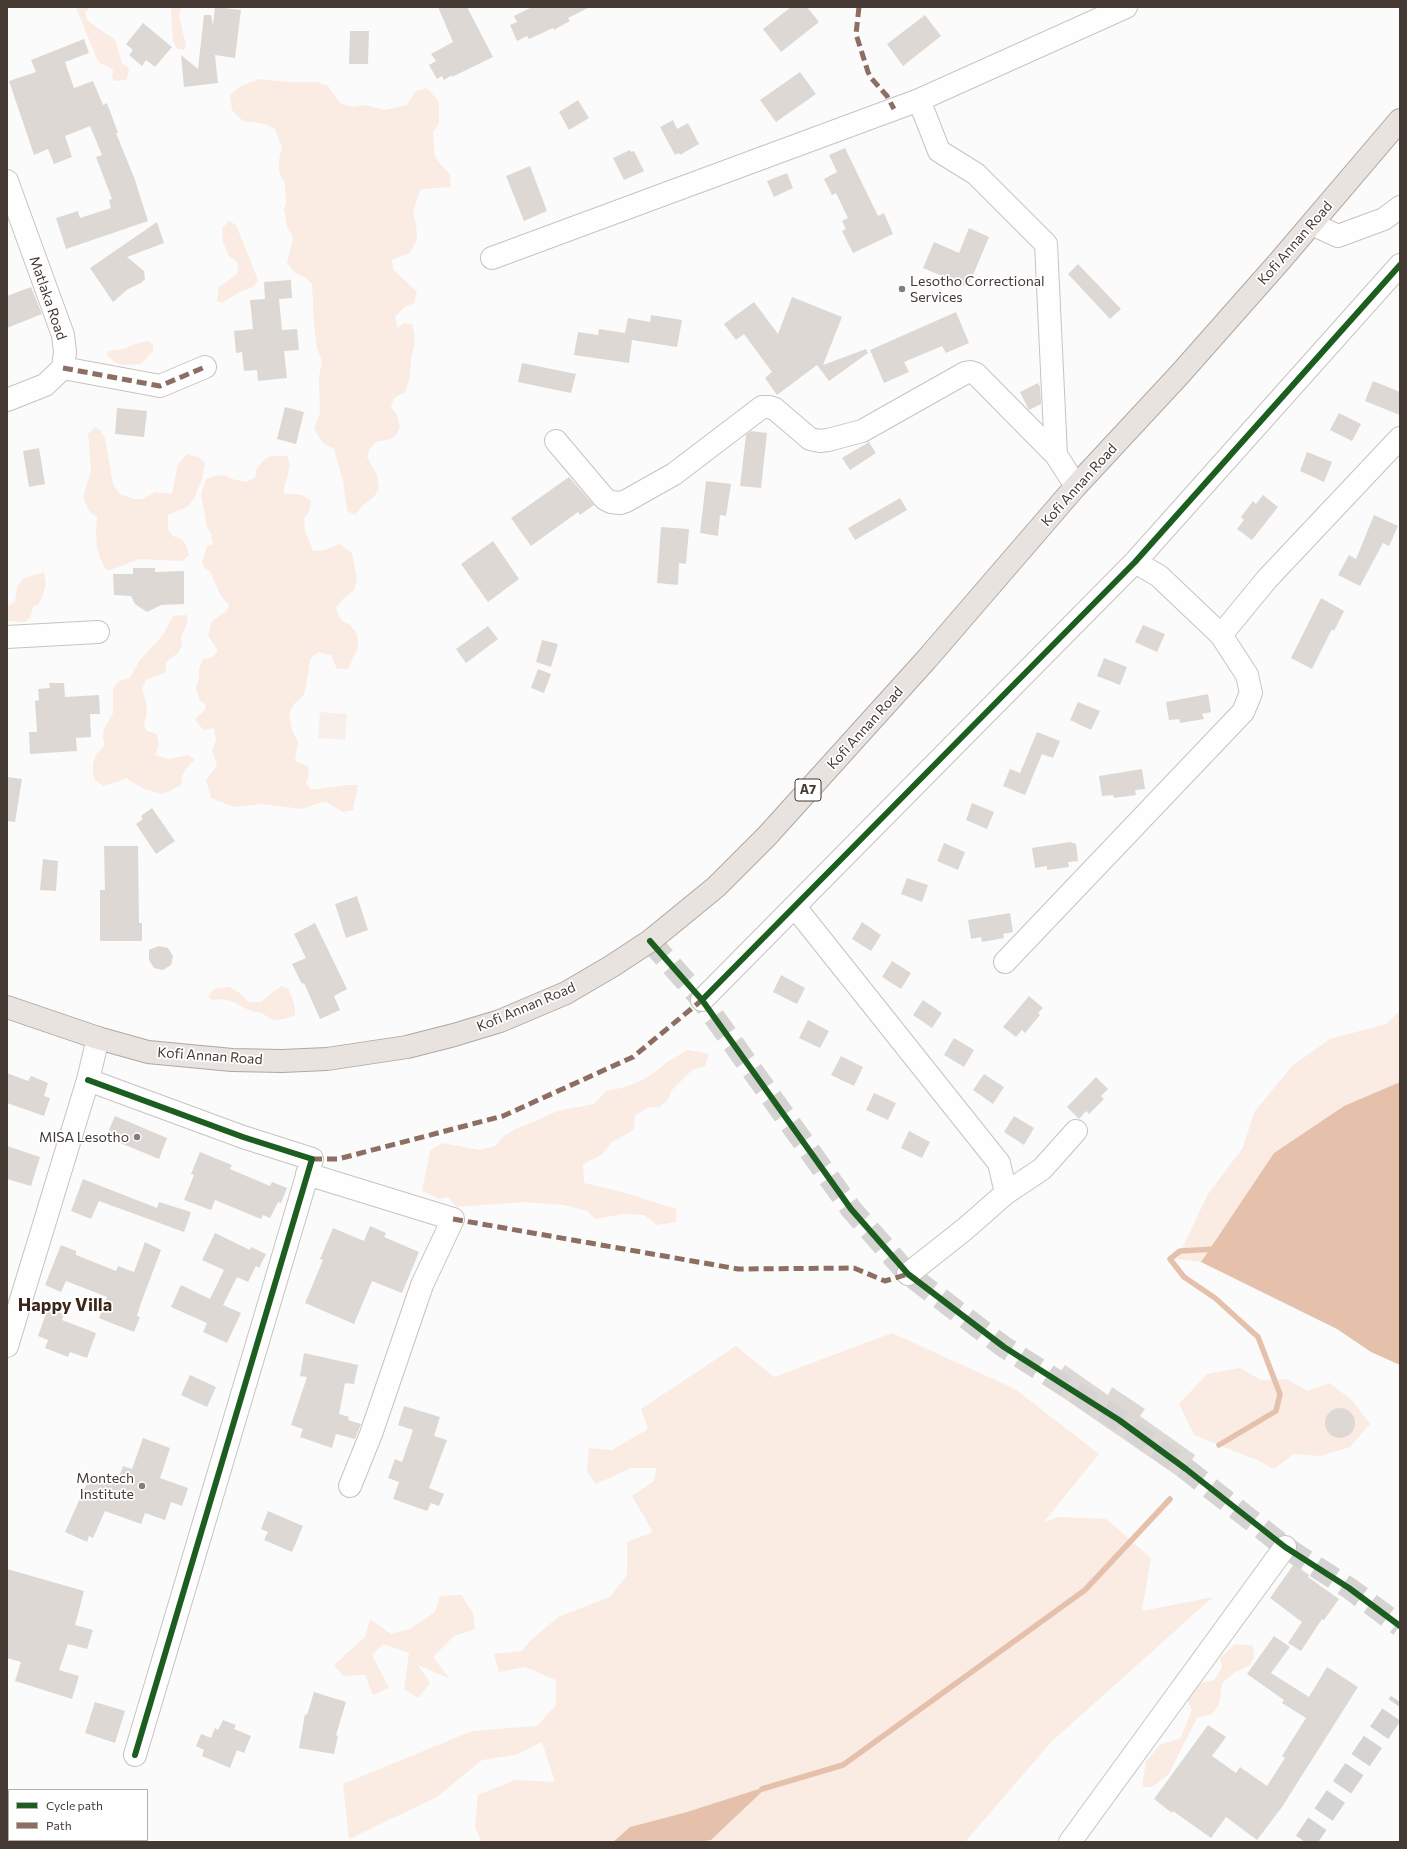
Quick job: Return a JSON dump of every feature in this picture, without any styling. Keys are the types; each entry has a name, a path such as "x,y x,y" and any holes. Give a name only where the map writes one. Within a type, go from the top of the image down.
{"main road":[{"name":"Kofi Annan Road","path":"7,1007 98,1038 148,1052 232,1060 327,1059 394,1049 454,1035 500,1021 566,993 612,966 650,941 727,876 767,836 926,660 1076,486 1180,374 1312,224 1400,120"}],"street":[{"path":"492,258 919,100 1126,7"},
{"path":"919,100 939,151 976,174 1046,244 1056,455"},
{"name":"Matlaka Road","path":"7,181 63,335 65,352 63,368"},
{"path":"1312,224 1338,236 1384,219 1400,207"},
{"path":"702,1000 795,908 1135,562 1400,265"},
{"path":"7,400 45,385 63,368 160,386 205,367"},
{"path":"556,441 605,499 611,502 620,503 674,474 762,407 775,409 810,439 820,441 828,440 862,430 965,373 970,372 976,374 1056,455 1076,486"},
{"path":"1221,634 1267,579 1400,438"},
{"path":"1005,962 1244,712 1251,693 1247,675 1221,634 1159,576 1135,562"},
{"path":"7,637 98,632"},
{"path":"795,908 999,1163 1006,1193"},
{"path":"7,1346 88,1080 98,1038"},
{"path":"88,1080 243,1137 312,1159 136,1755"},
{"path":"908,1274 965,1229 1006,1193 1042,1169 1076,1130"},
{"path":"307,1174 453,1219 422,1285 373,1427 350,1486"},
{"path":"1070,1842 1285,1547"}],"shaded area":[{"path":"76,7 90,7 85,13 88,21 115,40 122,63 128,67 129,72 126,80 115,81 112,78 113,70 101,64 96,57"},
{"path":"171,7 181,7 179,15 186,46 184,50 177,49 173,41"},
{"path":"259,79 288,82 317,82 328,86 340,103 352,107 365,105 385,110 407,105 416,91 427,88 439,102 439,123 433,132 434,153 439,163 450,174 451,187 421,189 413,211 417,239 410,253 392,260 393,269 417,292 414,303 404,307 395,317 398,328 404,323 412,324 415,336 411,358 410,377 405,392 394,398 391,407 397,415 400,427 397,434 391,439 376,442 370,448 367,457 377,475 379,488 374,497 363,505 355,515 347,511 343,481 334,449 323,443 314,429 320,413 319,377 322,362 317,348 312,284 306,278 295,273 287,263 293,238 287,227 284,209 286,203 285,184 279,172 279,160 282,147 275,129 264,124 243,121 232,110 230,95 241,86"},
{"path":"229,221 236,225 258,280 253,287 240,292 222,303 217,301 219,287 237,274 238,263 229,256 223,242 222,228"},
{"path":"148,341 153,345 153,351 141,364 123,365 116,363 107,356 108,351 124,349 135,344"},
{"path":"95,427 99,429 105,438 113,484 120,494 134,499 143,499 155,492 172,494 178,464 187,454 198,457 205,463 201,483 196,492 196,496 187,507 168,515 168,529 173,536 182,540 186,545 189,555 182,561 139,559 111,570 106,570 97,548 97,517 89,511 83,497 91,471 88,434"},
{"path":"272,456 287,456 290,465 283,493 302,495 311,501 309,512 304,519 305,531 313,551 325,550 339,544 352,553 357,579 354,590 344,598 336,608 341,620 350,625 357,634 358,647 348,669 337,669 331,655 318,652 310,659 306,687 303,696 295,703 289,714 292,730 298,742 295,761 308,766 309,775 306,783 311,790 346,785 358,785 353,810 343,812 326,802 302,809 262,804 234,807 211,798 206,780 217,765 212,750 216,740 214,728 203,730 195,719 205,710 206,705 200,701 196,689 199,677 199,668 203,659 212,658 218,651 208,635 212,621 227,611 229,605 221,596 210,571 204,568 202,562 207,546 213,544 211,534 207,527 201,494 206,479 215,476 225,475 232,479 246,482 255,478 257,468 266,458"},
{"path":"44,572 46,584 42,597 38,605 34,606 31,616 26,622 7,621 7,606 15,602 17,587 24,578"},
{"path":"186,615 188,621 181,638 182,644 179,652 166,662 166,672 146,680 142,689 147,712 144,726 147,731 157,734 159,745 155,755 169,759 188,755 195,759 182,776 181,785 162,794 144,789 126,778 103,786 95,780 93,764 96,754 105,745 103,737 104,729 113,713 113,688 119,681 130,678 140,660 163,635 173,616"},
{"path":"320,712 347,714 345,740 318,738"},
{"path":"281,986 288,989 295,1008 295,1015 284,1019 273,1020 260,1012 251,1011 231,1001 221,999 212,1000 208,997 211,992 217,988 229,987 240,993 248,1002 260,1002"},
{"path":"1400,1011 1400,1082 1344,1106 1274,1153 1201,1262 1177,1259 1208,1194 1242,1149 1255,1111 1292,1066 1330,1039 1386,1024"},
{"path":"688,1050 709,1054 705,1066 692,1070 672,1090 667,1101 659,1107 650,1107 635,1115 634,1129 613,1141 600,1156 583,1164 584,1183 619,1191 676,1209 676,1222 657,1225 644,1215 623,1214 595,1219 587,1211 564,1205 540,1203 523,1202 457,1207 448,1197 439,1199 422,1191 430,1151 442,1143 480,1150 495,1146 504,1136 515,1129 557,1111 594,1104 606,1091 625,1087 640,1081 651,1075 667,1062"},
{"path":"1400,1082 1400,1365 1371,1352 1337,1329 1201,1262 1274,1153 1344,1106"},
{"path":"892,1333 1015,1389 1099,1454 1043,1523 1058,1517 1106,1519 1151,1558 1142,1611 1213,1597 1051,1742 965,1842 698,1842 711,1840 766,1787 687,1812 630,1827 613,1842 482,1842 475,1827 478,1795 515,1780 555,1782 542,1742 516,1755 482,1760 437,1797 349,1839 343,1784 472,1731 537,1726 556,1705 556,1680 525,1667 499,1672 494,1654 522,1651 531,1640 558,1617 610,1597 627,1575 627,1542 653,1532 632,1496 654,1481 656,1468 631,1468 596,1484 587,1472 589,1448 612,1450 648,1429 641,1409 736,1346 774,1377"},
{"path":"1240,1368 1261,1380 1286,1379 1308,1391 1329,1383 1351,1399 1370,1424 1350,1447 1320,1456 1294,1454 1274,1469 1257,1460 1194,1435 1179,1404 1207,1374"},
{"path":"461,1595 473,1613 475,1629 454,1636 433,1657 450,1679 418,1665 430,1683 418,1698 404,1689 409,1653 383,1644 372,1655 389,1688 373,1695 365,1675 343,1676 334,1665 365,1637 370,1619 391,1634 410,1629 435,1612 440,1596"},
{"path":"1235,1644 1253,1646 1254,1658 1250,1665 1235,1672 1222,1683 1219,1704 1212,1714 1197,1718 1168,1775 1152,1787 1142,1787 1146,1761 1161,1744 1180,1739 1192,1710 1188,1701 1189,1689 1204,1682 1214,1680 1222,1667 1220,1658"},
{"path":"768,1786 711,1840 698,1842 613,1842 630,1827 687,1812"}],"building":[{"path":"215,7 241,10 235,58 215,55 218,83 184,87 181,55 198,69 204,15 211,15 213,25"},
{"path":"438,7 467,7 493,57 452,77 452,75 444,80 442,76 437,79 429,65 436,61 431,54 453,42"},
{"path":"532,7 590,7 568,18 570,21 554,30 553,28 529,39 527,36 517,41 510,25 517,22 514,16"},
{"path":"791,7 807,7 819,22 781,52 763,29"},
{"path":"925,15 941,36 903,66 887,44"},
{"path":"143,23 172,47 155,67 146,60 142,66 129,55 133,50 126,44"},
{"path":"350,31 369,31 368,64 349,64"},
{"path":"84,39 89,53 65,62 74,88 93,81 103,105 107,103 118,133 116,133 135,180 148,221 66,249 56,218 78,211 80,218 111,208 109,200 112,199 96,157 102,155 90,126 65,136 72,157 54,164 48,149 34,155 9,81 36,72 31,60"},
{"path":"800,72 816,94 776,122 760,100"},
{"path":"578,100 589,118 569,130 559,112"},
{"path":"673,120 677,129 688,123 699,144 680,155 679,153 675,155 660,127"},
{"path":"845,148 878,216 884,213 893,234 853,253 842,231 846,229 842,221 848,218 836,193 832,195 824,179 837,172 829,155"},
{"path":"630,150 631,152 634,151 644,171 624,180 613,158"},
{"path":"530,166 547,211 524,221 506,176"},
{"path":"787,173 793,188 774,197 767,181"},
{"path":"157,222 164,243 127,257 144,271 145,279 141,283 128,289 113,302 90,268"},
{"path":"969,228 989,237 968,287 923,268 934,242 959,253"},
{"path":"1078,264 1121,309 1110,319 1068,274"},
{"path":"291,280 292,298 279,299 282,330 297,329 299,350 284,351 287,378 258,381 257,370 244,371 242,352 236,353 234,331 253,329 250,300 265,299 264,282"},
{"path":"31,287 42,314 7,328 7,296"},
{"path":"792,297 842,317 823,365 866,349 868,353 829,381 817,365 777,395 765,378 772,372 744,334 736,340 724,324 754,302 778,334"},
{"path":"956,312 969,343 946,353 942,346 904,362 909,372 884,383 870,350"},
{"path":"651,315 682,320 677,347 632,340 629,363 574,355 578,332 598,335 599,329 625,333 628,318 650,322"},
{"path":"522,363 576,374 571,393 518,382"},
{"path":"1373,381 1400,392 1400,415 1365,401"},
{"path":"1038,383 1040,387 1041,404 1029,410 1020,392"},
{"path":"285,407 304,412 296,444 277,439"},
{"path":"117,408 147,411 144,437 115,434"},
{"path":"1339,413 1361,424 1352,441 1330,430"},
{"path":"751,431 767,433 761,488 740,486 746,435"},
{"path":"869,442 876,453 850,470 842,458"},
{"path":"39,448 45,484 29,487 23,451"},
{"path":"1307,452 1332,462 1324,482 1300,471"},
{"path":"569,477 594,505 580,515 578,512 531,546 511,518"},
{"path":"706,481 731,484 726,516 720,515 718,536 700,533"},
{"path":"1263,495 1278,507 1252,540 1237,529 1244,520 1241,517 1253,501 1256,504"},
{"path":"900,498 907,510 855,540 848,528"},
{"path":"1374,515 1398,526 1389,546 1383,543 1360,586 1338,575 1349,555 1356,559"},
{"path":"661,527 689,529 686,564 679,563 678,585 657,583"},
{"path":"493,541 519,579 488,602 461,564"},
{"path":"133,568 155,568 155,572 184,571 184,604 161,605 147,612 135,604 131,596 114,595 113,574 133,574"},
{"path":"1321,598 1344,611 1334,631 1332,629 1312,669 1291,658"},
{"path":"1143,625 1165,634 1157,652 1135,642"},
{"path":"488,626 498,639 466,663 456,649"},
{"path":"542,640 558,644 551,667 536,662"},
{"path":"1104,658 1127,667 1120,685 1097,676"},
{"path":"538,669 551,674 544,693 531,688"},
{"path":"49,683 64,683 65,697 99,695 100,714 90,714 91,737 76,738 77,751 30,754 29,732 37,732 35,701 39,700 38,689 50,688"},
{"path":"1208,694 1211,712 1202,714 1204,719 1180,723 1179,719 1169,720 1166,702"},
{"path":"1078,702 1100,711 1091,730 1070,720"},
{"path":"1037,732 1060,741 1053,758 1042,754 1025,795 1003,786 1010,769 1020,773"},
{"path":"1142,769 1145,789 1135,790 1136,795 1114,798 1113,795 1102,796 1099,776"},
{"path":"7,777 22,779 15,822 7,821"},
{"path":"972,803 994,812 987,829 966,820"},
{"path":"152,808 175,841 156,854 136,824 143,819 141,816"},
{"path":"1070,842 1076,844 1078,861 1068,862 1069,867 1047,870 1047,866 1035,868 1032,848"},
{"path":"944,843 965,852 958,870 937,861"},
{"path":"104,846 138,846 139,923 142,923 142,941 100,941 100,890 105,890"},
{"path":"43,859 58,861 56,891 40,890"},
{"path":"907,878 928,885 922,902 901,894"},
{"path":"357,896 368,930 346,938 335,904"},
{"path":"1010,913 1013,932 1003,934 1004,938 982,942 981,937 971,939 968,920"},
{"path":"862,922 881,935 871,951 852,939"},
{"path":"315,923 347,989 334,996 340,1010 320,1019 304,983 302,984 292,964 306,958 294,934"},
{"path":"159,946 168,948 173,956 171,965 163,970 154,968 149,960 149,950"},
{"path":"892,961 911,973 901,989 882,977"},
{"path":"781,975 805,988 797,1004 773,992"},
{"path":"1029,996 1043,1008 1038,1013 1040,1015 1025,1033 1022,1030 1016,1037 1003,1027"},
{"path":"923,1000 942,1013 932,1028 913,1015"},
{"path":"808,1020 829,1031 820,1048 799,1038"},
{"path":"954,1038 974,1050 964,1067 944,1055"},
{"path":"841,1056 863,1067 854,1086 831,1075"},
{"path":"7,1073 28,1081 31,1076 48,1083 44,1096 50,1098 44,1116 7,1103"},
{"path":"984,1074 1004,1087 993,1104 973,1090"},
{"path":"1096,1077 1108,1089 1101,1096 1104,1099 1089,1114 1086,1111 1079,1119 1067,1107"},
{"path":"874,1093 896,1103 888,1120 866,1110"},
{"name":"MISA Lesotho","path":"115,1116 167,1138 159,1159 106,1137"},
{"path":"1014,1116 1034,1128 1024,1145 1004,1132"},
{"path":"909,1131 930,1142 922,1158 901,1148"},
{"path":"7,1146 40,1157 31,1186 7,1179"},
{"path":"200,1152 232,1165 230,1169 270,1186 272,1182 287,1188 281,1203 278,1202 270,1218 263,1215 261,1219 215,1200 211,1210 184,1200 194,1175 191,1174"},
{"path":"83,1179 157,1208 159,1202 191,1212 184,1232 99,1201 91,1219 71,1211"},
{"path":"370,1226 386,1233 384,1237 419,1252 402,1293 372,1281 354,1324 305,1303 323,1260 320,1259 333,1228 364,1241"},
{"path":"215,1233 250,1250 251,1247 266,1254 259,1268 256,1266 248,1282 237,1277 223,1305 241,1313 227,1343 203,1332 207,1323 171,1307 181,1285 210,1299 224,1270 202,1260"},
{"path":"145,1242 161,1250 141,1303 137,1316 140,1317 134,1332 99,1318 107,1297 66,1281 61,1292 45,1285 61,1245 76,1251 76,1255 116,1271 118,1266 134,1272"},
{"path":"48,1308 64,1314 62,1320 96,1333 87,1358 70,1352 68,1357 45,1348 48,1340 38,1336"},
{"path":"304,1353 358,1365 354,1384 345,1383 339,1414 349,1417 348,1420 361,1424 355,1439 336,1434 332,1448 300,1437 303,1429 291,1425 307,1377 300,1376"},
{"path":"1065,1365 1108,1395 1112,1387 1145,1409 1140,1416 1195,1455 1180,1478 1049,1388"},
{"path":"190,1375 216,1387 207,1407 181,1395"},
{"path":"404,1406 440,1417 434,1436 447,1440 429,1488 444,1494 439,1506 431,1503 427,1511 393,1499 399,1482 388,1478 395,1459 402,1462 413,1430 398,1425"},
{"path":"1340,1408 1346,1409 1354,1417 1354,1429 1346,1437 1340,1438 1334,1437 1326,1429 1325,1423 1326,1417 1334,1409"},
{"path":"143,1438 170,1448 160,1478 188,1488 182,1506 171,1502 165,1520 145,1513 141,1524 105,1511 93,1538 89,1536 87,1542 65,1532 91,1474 116,1485 123,1466 132,1469"},
{"path":"268,1511 303,1526 292,1552 264,1540 268,1532 261,1529"},
{"path":"1294,1564 1309,1575 1308,1577 1339,1599 1324,1620 1322,1619 1301,1651 1288,1643 1302,1622 1270,1598"},
{"path":"7,1569 84,1591 75,1625 93,1630 87,1649 68,1644 59,1670 79,1676 72,1699 15,1681 21,1662 7,1658"},
{"path":"1274,1636 1290,1647 1271,1673 1309,1697 1327,1667 1358,1687 1282,1807 1257,1840 1226,1817 1211,1838 1173,1811 1172,1813 1154,1799 1208,1725 1226,1737 1212,1756 1236,1773 1240,1767 1267,1786 1285,1758 1282,1756 1306,1718 1282,1703 1284,1700 1247,1674"},
{"path":"314,1692 346,1702 336,1735 338,1736 334,1754 299,1748 305,1714 307,1715"},
{"path":"95,1702 125,1711 115,1743 85,1733"},
{"path":"223,1720 236,1725 234,1729 251,1736 244,1753 237,1750 230,1768 202,1756 204,1750 196,1746 201,1734 211,1738 215,1728 218,1730"}],"waterway":[{"path":"1216,1249 1180,1251 1170,1259 1184,1277 1215,1298 1258,1337 1280,1394 1276,1411 1219,1445"},
{"path":"762,1789 843,1765 1085,1590 1170,1499"}],"tunnel":[{"path":"650,941 702,1000 851,1209 908,1274 1004,1347 1119,1420 1186,1469 1285,1547 1349,1588 1400,1626"},
{"path":"1305,1842 1400,1702"}],"marked path":[{"path":"859,7 856,34 868,72 871,78 887,96 894,109"},
{"path":"63,368 160,386 205,367"},
{"path":"312,1159 338,1159 503,1116 633,1057 702,1000"},
{"path":"453,1219 738,1269 854,1268 885,1281 908,1274"}],"cycle path":[{"path":"702,1000 1135,562 1400,265"},
{"path":"650,941 702,1000 851,1209 908,1274 1004,1347 1119,1420 1186,1469 1285,1547 1349,1588 1400,1626"},
{"path":"88,1080 243,1137 312,1159 135,1755"}],"place":[{"name":"Lesotho Correctional Services","path":"902,289"},
{"name":"MISA Lesotho","path":"137,1137"},
{"name":"Montech Institute","path":"142,1486"}],"district":[{"name":"Happy Villa","path":"65,1305"}]}
